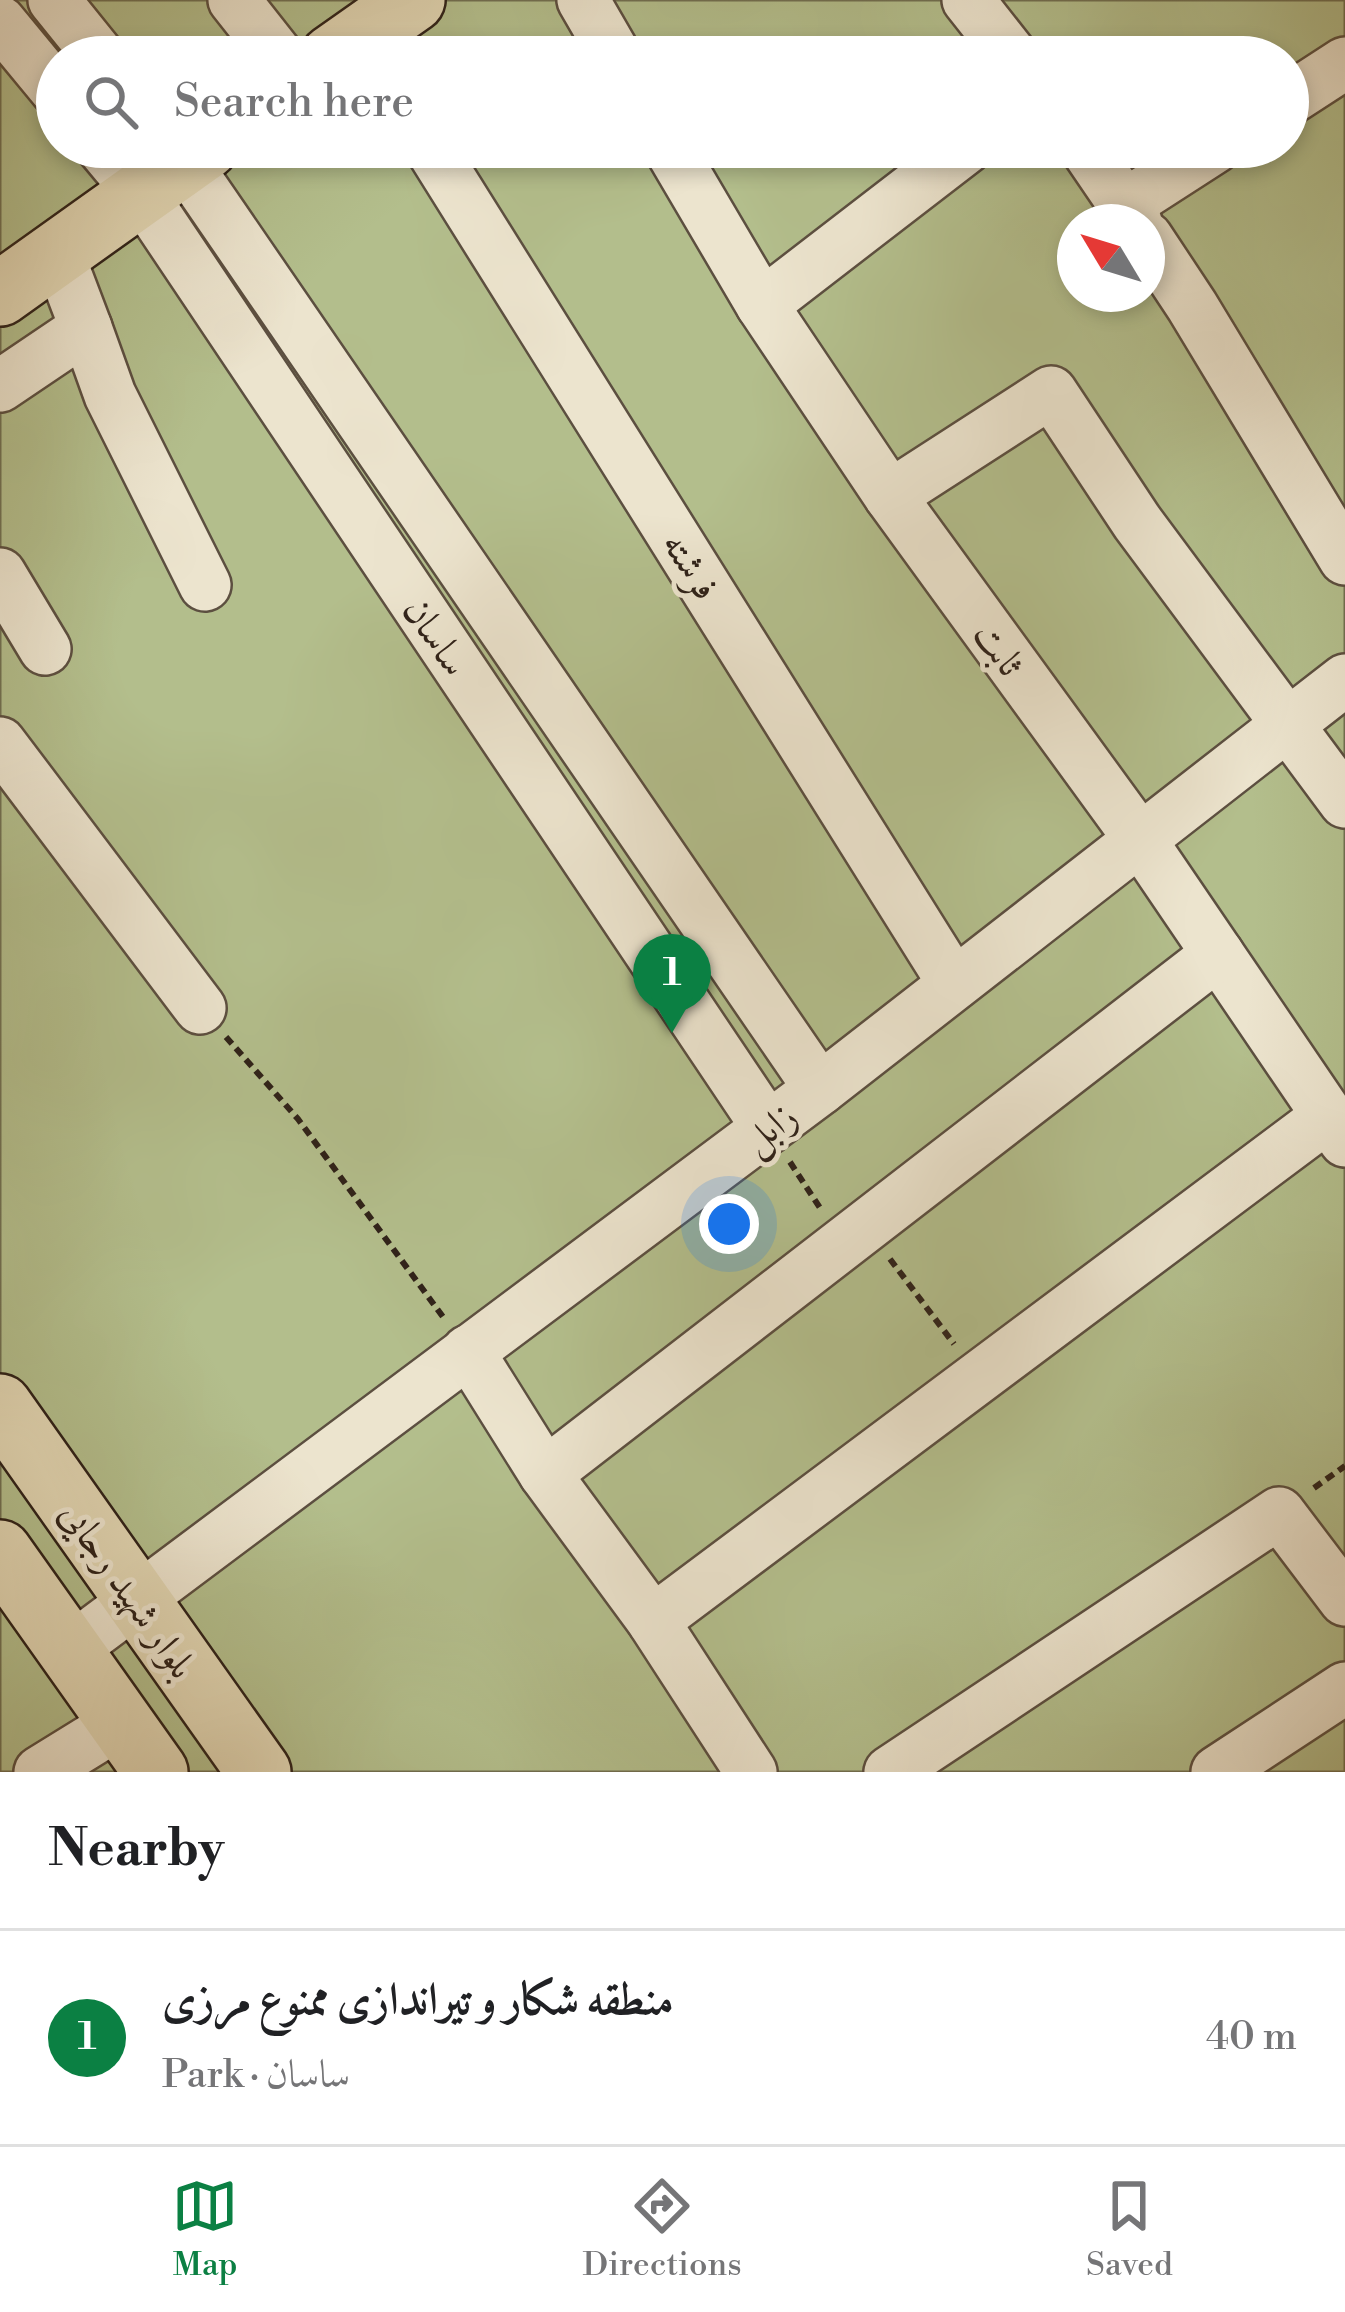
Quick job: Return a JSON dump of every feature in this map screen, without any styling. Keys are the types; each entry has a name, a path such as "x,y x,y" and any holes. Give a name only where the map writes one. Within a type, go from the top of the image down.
{"main road":[{"path":"372,36 412,0"},
{"path":"0,294 170,168"},
{"name":"بلوار شهید رجایی","path":"0,1406 259,1772"},
{"path":"0,1552 156,1772"}],"street":[{"path":"54,0 83,36"},
{"path":"235,0 263,36"},
{"path":"583,0 604,36"},
{"path":"968,0 996,36"},
{"path":"0,22 36,66"},
{"path":"1309,86 1345,63"},
{"name":"ساسان","path":"180,168 820,1089"},
{"name":"ساسان","path":"180,168 768,1128"},
{"name":"فرشته","path":"443,168 954,984"},
{"name":"ثابت","path":"681,168 762,305 890,496 1138,838 1336,1128"},
{"path":"762,305 940,168"},
{"path":"1099,168 1124,204"},
{"path":"1155,204 1193,168"},
{"path":"58,254 110,394 205,585"},
{"path":"1165,266 1345,559"},
{"path":"0,386 86,328"},
{"path":"890,496 1051,392 1137,522 1345,802"},
{"path":"0,574 45,650"},
{"name":"زابل","path":"70,1650 820,1089 1345,680"},
{"path":"0,742 200,1008"},
{"path":"545,1474 1218,954"},
{"path":"653,1622 979,1378 1336,1128"},
{"path":"468,1351 545,1474 653,1622 751,1772"},
{"path":"890,1772 1279,1514 1345,1600"},
{"path":"1217,1772 1345,1688"},
{"path":"40,1772 121,1722"}],"path":[{"path":"200,1008 298,1119 468,1351"},
{"path":"768,1128 979,1378"}],"green space":[{"path":"0,0 1345,0 1345,1772 0,1772"}],"place":[{"name":"منطقه شکار و تیراندازی ممنوع مرزی","path":"672,1033"}]}
